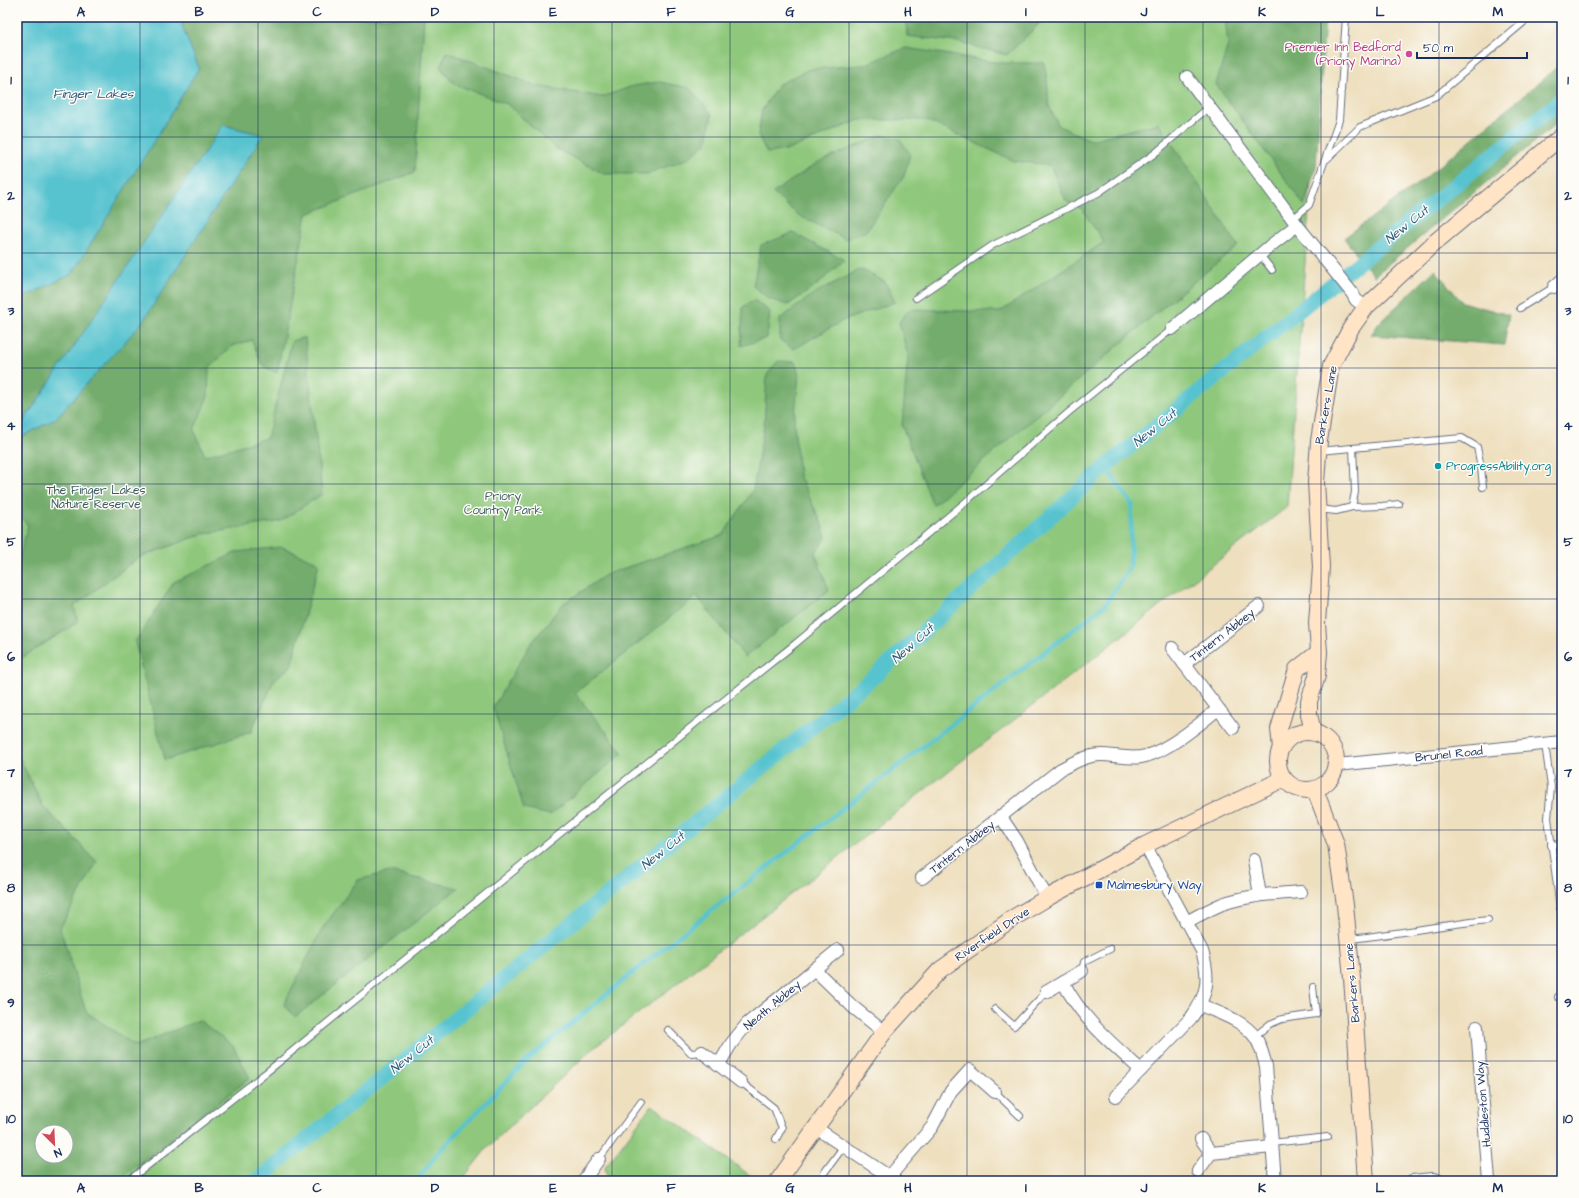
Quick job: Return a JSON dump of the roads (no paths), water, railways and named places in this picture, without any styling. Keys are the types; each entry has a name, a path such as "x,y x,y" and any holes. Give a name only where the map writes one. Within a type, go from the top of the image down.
{"street":[{"path":"1187,77 1295,222 1356,300 1366,307"},
{"name":"Barkers Lane","path":"1313,732 1309,714 1310,701 1317,676 1319,652 1317,623 1321,567 1316,482 1331,366 1351,328 1366,307 1434,243 1562,136"},
{"path":"1172,329 1260,255 1295,222"},
{"name":"Tintern Abbey","path":"1184,664 1260,606"},
{"name":"Tintern Abbey","path":"1172,648 1233,728"},
{"path":"1281,748 1279,729 1297,669 1319,652"},
{"name":"Tintern Abbey","path":"922,878 1061,769 1081,759 1099,755 1126,758 1141,757 1157,752 1189,732 1218,709"},
{"path":"1313,732 1324,737 1333,747 1336,755 1336,765 1331,778 1322,788 1315,790 1300,790 1290,785 1283,778 1278,768 1278,757 1281,748 1288,739 1295,734 1313,732"},
{"name":"Brunel Road","path":"1336,765 1562,742"},
{"name":"Riverfield Drive","path":"778,1181 884,1032 940,970 1013,918 1047,898 1145,845 1283,778"},
{"name":"Barkers Lane","path":"1315,790 1336,844 1345,905 1366,1181"},
{"name":"Tintern Abbey","path":"1001,816 1017,842 1047,898"},
{"path":"1116,1096 1192,1018 1201,1004 1206,985 1206,966 1202,951 1145,845"},
{"path":"1254,860 1260,895"},
{"path":"1186,922 1221,905 1260,895 1301,892"},
{"name":"Neath Abbey","path":"719,1064 731,1044 747,1024 838,950"},
{"path":"815,970 853,1007 884,1032"},
{"path":"1046,992 1082,971"},
{"path":"1063,982 1080,1011 1141,1070"},
{"path":"1201,1004 1233,1020 1255,1036 1261,1048 1266,1066 1275,1181"},
{"name":"Huddleston Way","path":"1476,1027 1489,1181"},
{"path":"702,1052 741,1082"},
{"path":"816,1128 893,1179 932,1127 951,1091 970,1070 995,1092"},
{"path":"1201,1139 1211,1153"},
{"path":"1198,1172 1211,1153 1271,1145"},
{"path":"590,1179 599,1159"},
{"path":"1412,1181 1433,1179 1439,1181"}],"lane":[{"path":"1295,222 1309,205 1327,159 1339,120 1346,17"},
{"path":"1327,159 1360,127 1436,96 1530,17"},
{"path":"916,298 993,245 1098,193 1154,154 1209,108"},
{"path":"1260,255 1272,270"},
{"path":"1520,308 1558,284"},
{"path":"128,1181 268,1071 694,724 795,644 962,505 1069,412 1172,329"},
{"path":"1319,451 1462,438 1477,447 1483,487"},
{"path":"1352,507 1355,492 1353,448"},
{"path":"1318,509 1336,511 1352,507 1399,504"},
{"path":"1545,744 1551,787 1548,818 1560,908"},
{"path":"1551,845 1562,844"},
{"path":"1348,939 1488,920"},
{"path":"1082,971 1084,962 1110,949"},
{"path":"1255,1036 1270,1024 1282,1019 1316,1014 1312,987"},
{"path":"995,1009 1014,1026 1046,992"},
{"path":"668,1030 691,1053 702,1052"},
{"path":"741,1082 774,1108 782,1128 776,1139"},
{"path":"995,1092 1020,1116"},
{"path":"599,1159 641,1102"},
{"path":"1271,1145 1328,1137"},
{"path":"824,1173 844,1146"}],"water":[{"name":"Finger Lakes","path":"24,17 185,17 182,26 199,68 72,274 17,300 17,58"},
{"path":"223,125 263,135 141,324 55,419 17,439 17,431"}],"waterway":[{"name":"New Cut","path":"256,1181 876,675 1105,467 1562,99"},
{"path":"417,1181 437,1154 525,1062 648,960 1105,605 1130,567 1132,504 1105,467"}],"place":[{"name":"Premier Inn Bedford (Priory Marina)","path":"1409,54"},
{"name":"ProgressAbility.org","path":"1438,466"},
{"name":"Malmesbury Way","path":"1099,885"}],"park label":[{"name":"The Finger Lakes Nature Reserve","path":"96,497"},
{"name":"Priory Country Park","path":"503,503"}]}
